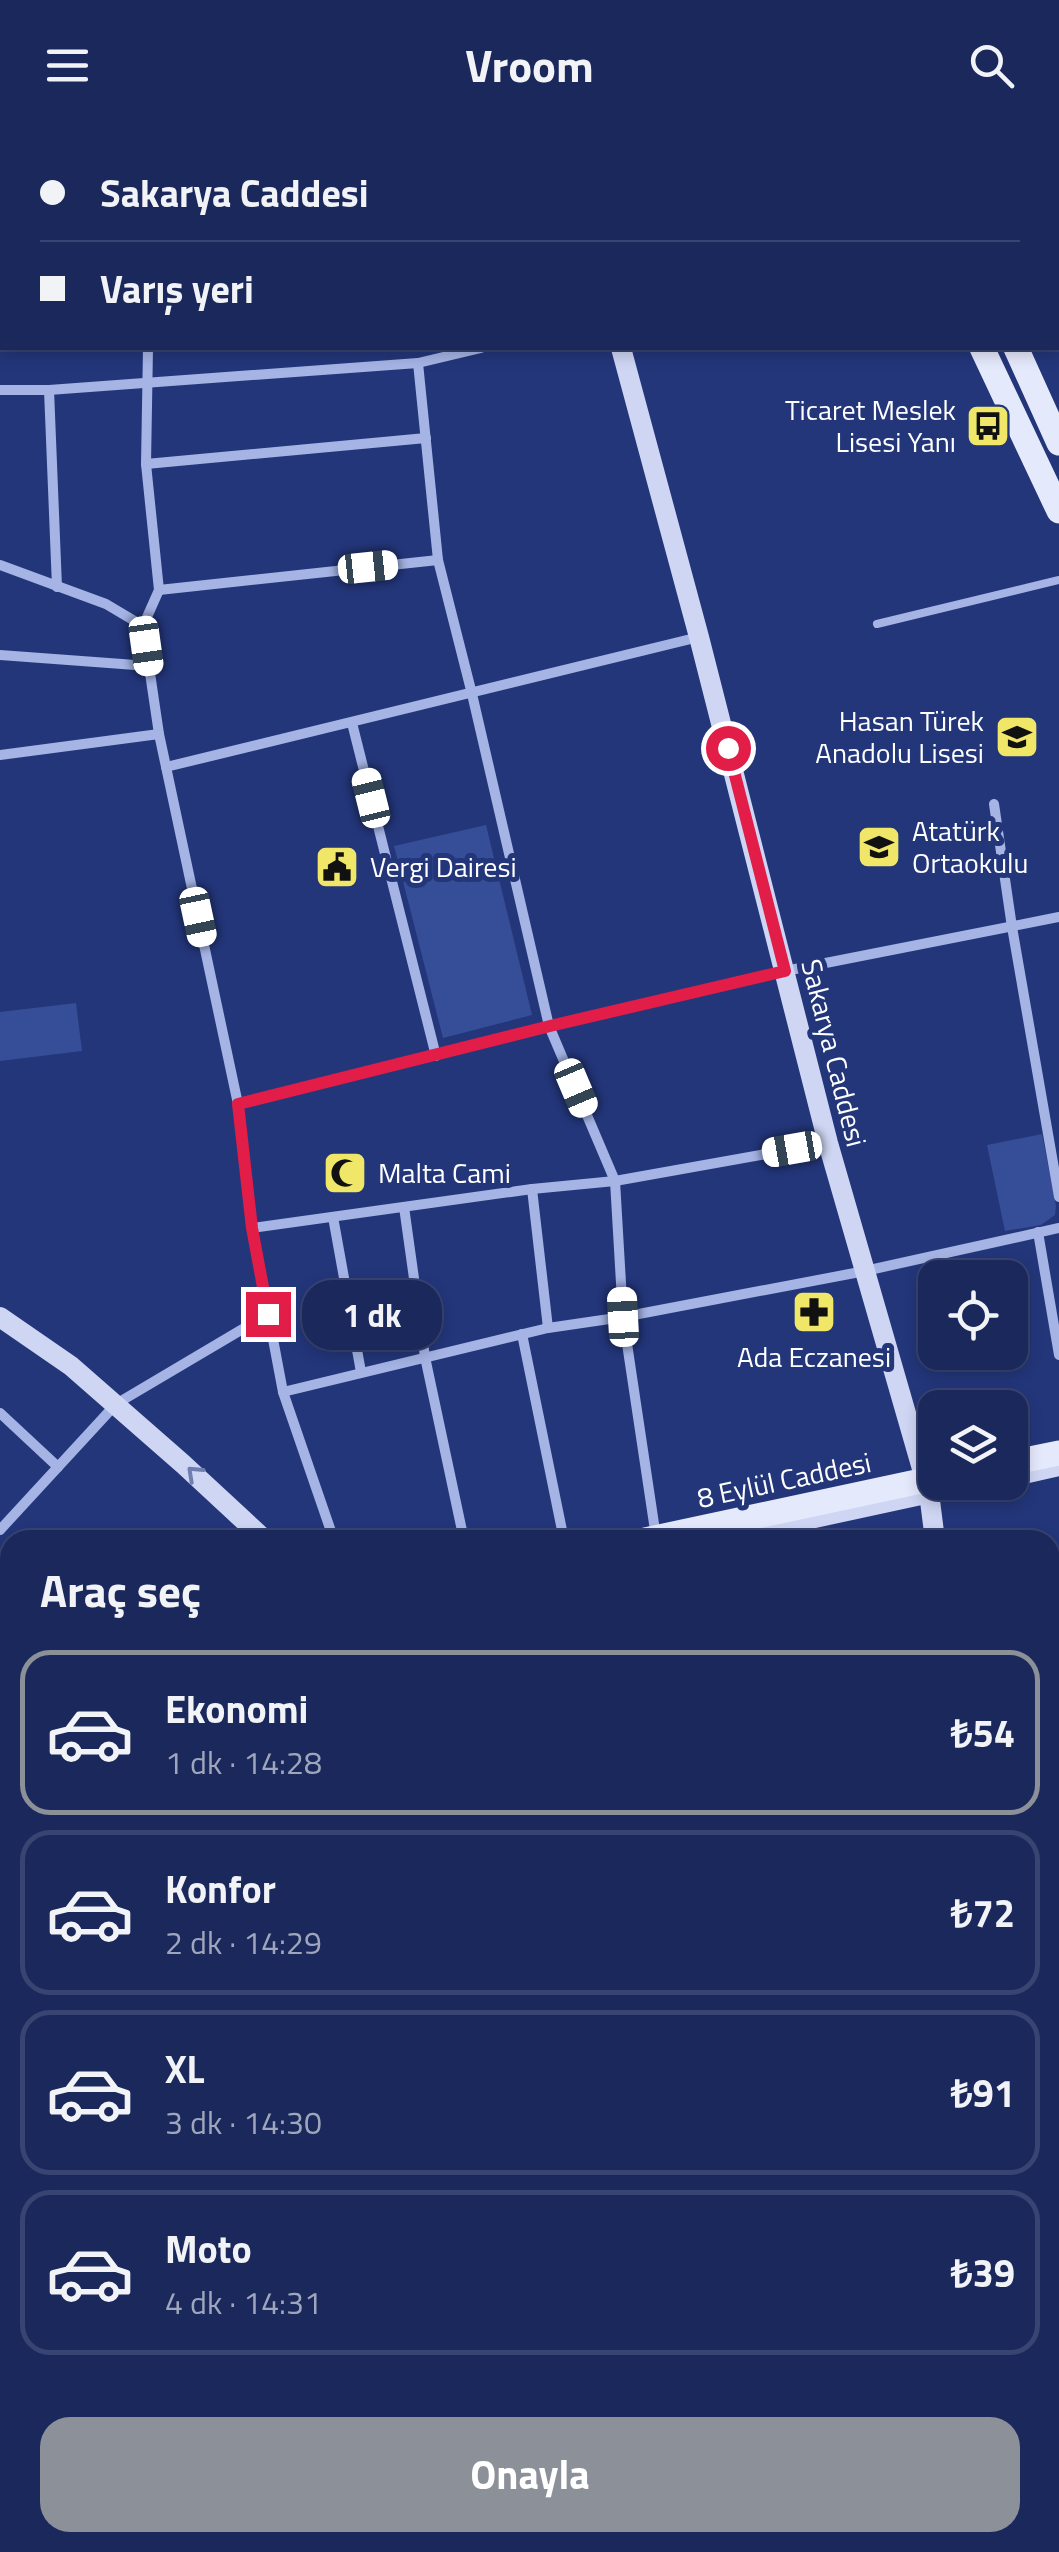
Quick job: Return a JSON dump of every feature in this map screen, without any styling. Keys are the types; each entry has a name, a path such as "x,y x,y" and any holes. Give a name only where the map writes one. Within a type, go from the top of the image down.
{"main road":[{"name":"Sakarya Caddesi","path":"622,350 828,1142 918,1445"},
{"path":"983,350 1059,511"},
{"path":"1017,350 1059,443"},
{"path":"0,1317 71,1366 253,1530"},
{"path":"1028,1458 1059,1452"},
{"path":"1028,1472 1059,1466"},
{"name":"8 Eylül Caddesi","path":"731,1530 918,1487"},
{"name":"Sakarya Caddesi","path":"931,1500 934,1530"}],"street":[{"path":"148,350 146,464 159,590 143,626 159,734 238,1104 252,1228 283,1392 331,1530"},
{"path":"0,390 49,390 418,363 473,350"},
{"path":"418,363 438,560 550,1026 615,1181 623,1317 649,1530"},
{"path":"49,390 57,587"},
{"path":"146,464 426,438"},
{"path":"159,590 438,560"},
{"path":"0,565 106,604 143,626"},
{"path":"166,768 699,637"},
{"path":"0,655 149,666"},
{"path":"352,724 436,1056"},
{"path":"0,755 159,734"},
{"path":"994,804 1059,1197"},
{"path":"238,1104 785,971 1059,917"},
{"path":"252,1228 615,1181 828,1142"},
{"path":"532,1189 548,1328"},
{"path":"404,1207 425,1356 462,1530"},
{"path":"333,1217 362,1372"},
{"path":"283,1392 548,1328 865,1271 1059,1228"},
{"path":"1038,1232 1059,1356"},
{"path":"0,1530 116,1404 268,1314"},
{"path":"522,1334 562,1530"},
{"path":"0,1413 58,1467"}],"lane":[{"path":"877,624 1059,580"}],"shaded area":[{"path":"486,825 532,1015 443,1038 394,846"},
{"path":"76,1003 82,1051 0,1061 0,1012"},
{"path":"1042,1134 1055,1215 1041,1225 1005,1231 987,1145"}],"place":[{"name":"Ticaret Meslek Lisesi Yanı","path":"988,426"},
{"name":"Hasan Türek Anadolu Lisesi","path":"1017,737"},
{"name":"Atatürk Ortaokulu","path":"879,847"},
{"name":"Vergi Dairesi","path":"337,867"},
{"name":"Malta Cami","path":"345,1173"},
{"name":"Ada Eczanesi","path":"814,1312"}],"route":[{"path":"268,1314 252,1228 238,1104 785,971 728,748"}]}
